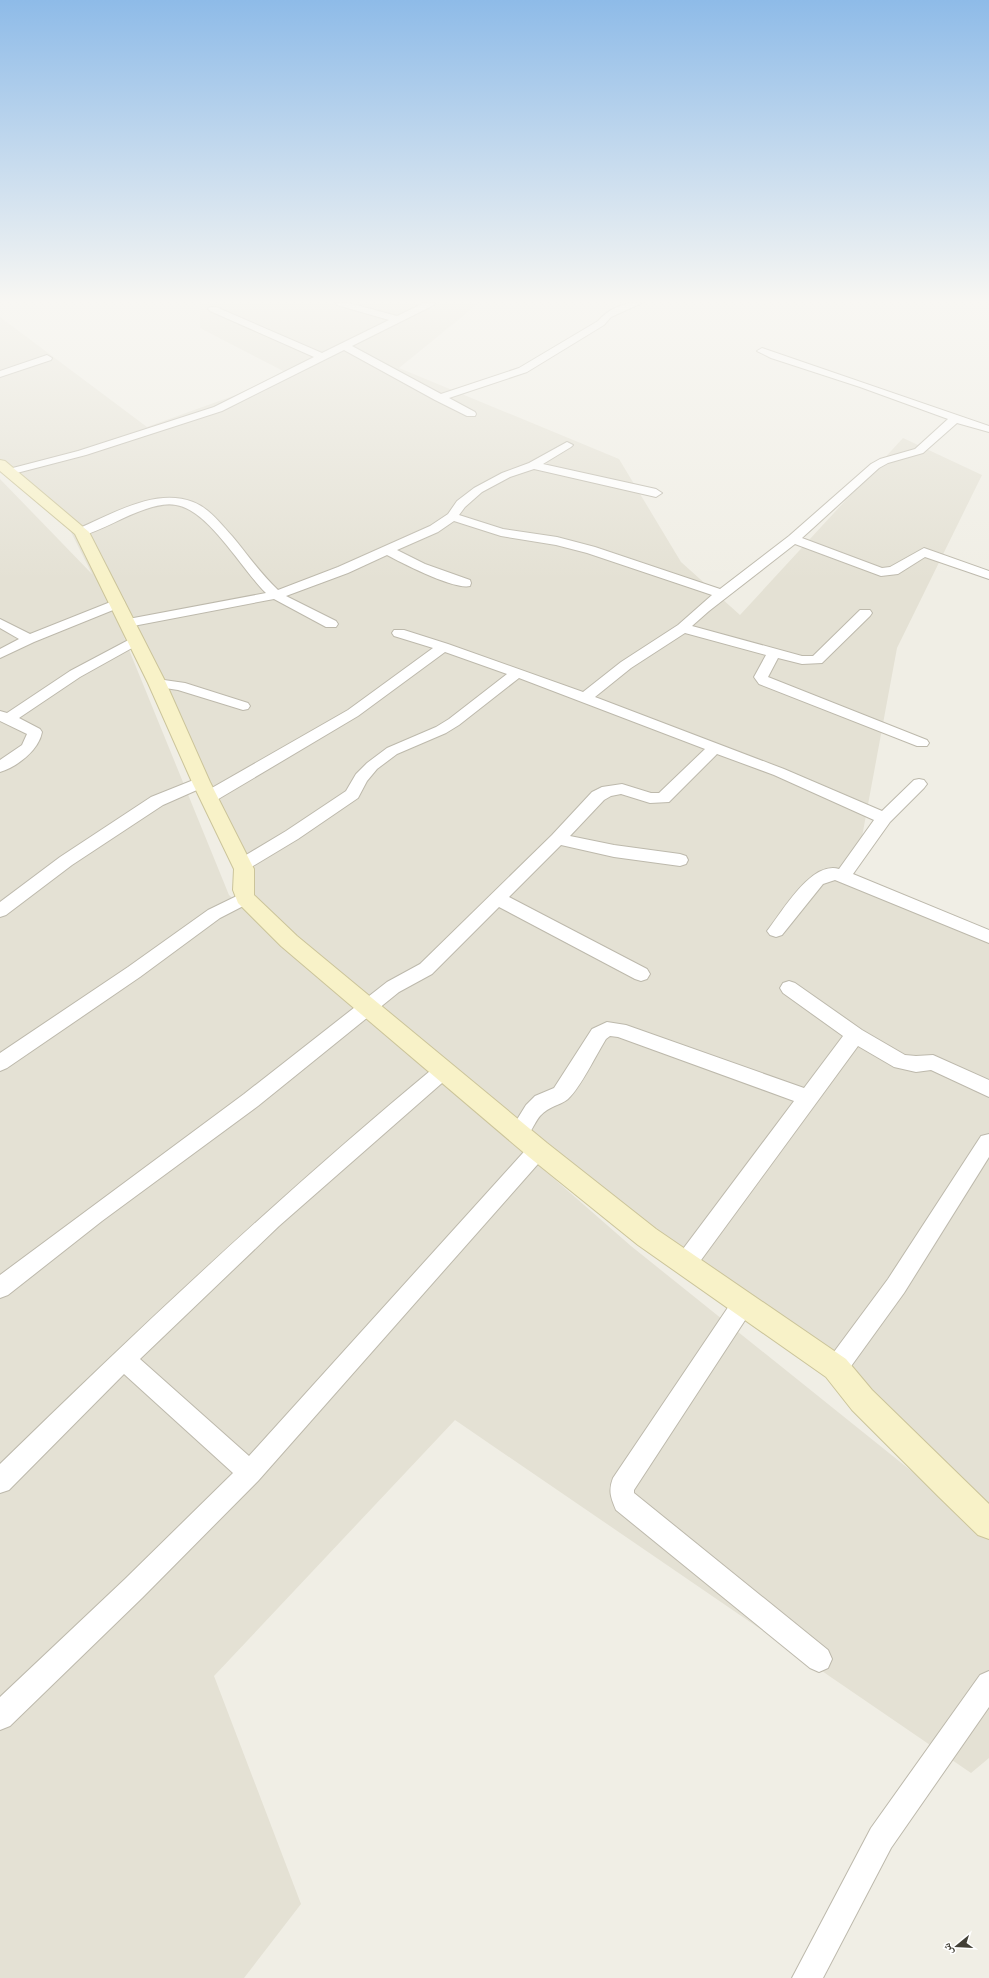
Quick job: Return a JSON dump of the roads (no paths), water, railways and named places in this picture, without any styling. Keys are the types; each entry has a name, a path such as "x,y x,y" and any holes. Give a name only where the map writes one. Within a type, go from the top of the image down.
{"street":[{"path":"6,473 110,444 218,409 245,395"},
{"path":"434,395 471,414"},
{"path":"439,398 447,395"},
{"path":"892,395 955,419 989,429"},
{"path":"585,698 626,665 683,628 722,594 792,539 876,466 884,461 919,451 955,419"},
{"path":"4,717 74,674 132,632 276,594 343,570 434,529 452,517 461,504 478,490 506,475 533,465 567,445"},
{"path":"533,465 656,493"},
{"path":"6,473 81,532 157,683 205,790 242,865 245,873 242,889 245,898 289,942 538,1150 648,1237 836,1368 862,1400 948,1486 989,1524"},
{"path":"81,532 145,506 166,502 182,502 191,506 213,522 259,580 276,594 331,624"},
{"path":"452,517 501,532 552,540 591,550 722,594"},
{"path":"792,539 881,572 893,571 924,552 989,575"},
{"path":"387,550 420,567 465,583"},
{"path":"0,654 29,639 118,603"},
{"path":"683,628 802,660 817,660 865,613"},
{"path":"0,623 29,639"},
{"path":"399,634 443,647 585,698 779,772 884,818"},
{"path":"0,911 66,861 157,801 205,790 353,713 443,647"},
{"path":"774,653 762,674 761,677 764,682 922,743"},
{"path":"242,865 292,835 352,794 361,778 372,766 392,751 448,726 517,673"},
{"path":"157,683 171,684 243,706"},
{"path":"0,767 28,747 35,738 35,732 4,717"},
{"path":"0,1288 89,1219 251,1100 367,1007 399,984 426,969 558,840 598,796 608,791 622,789 650,798 663,798 715,748"},
{"path":"843,876 884,818 919,784"},
{"path":"558,840 614,851 680,860"},
{"path":"776,931 817,880 831,874 843,876 989,937"},
{"path":"0,1063 134,972 214,914 245,898"},
{"path":"498,899 641,974"},
{"path":"789,988 855,1035 901,1062 916,1064 933,1062 989,1089"},
{"path":"518,1134 533,1111 542,1102 561,1094 599,1034 608,1029 619,1030 808,1098"},
{"path":"685,1264 855,1035"},
{"path":"0,1481 123,1358 245,1242 348,1151 443,1071"},
{"path":"836,1368 896,1286 989,1141"},
{"path":"0,1716 134,1588 250,1473 538,1150"},
{"path":"743,1304 622,1487 622,1495 625,1501 644,1518 728,1583 819,1659"},
{"path":"123,1358 250,1473"},
{"path":"807,1978 881,1838 989,1684"}]}
